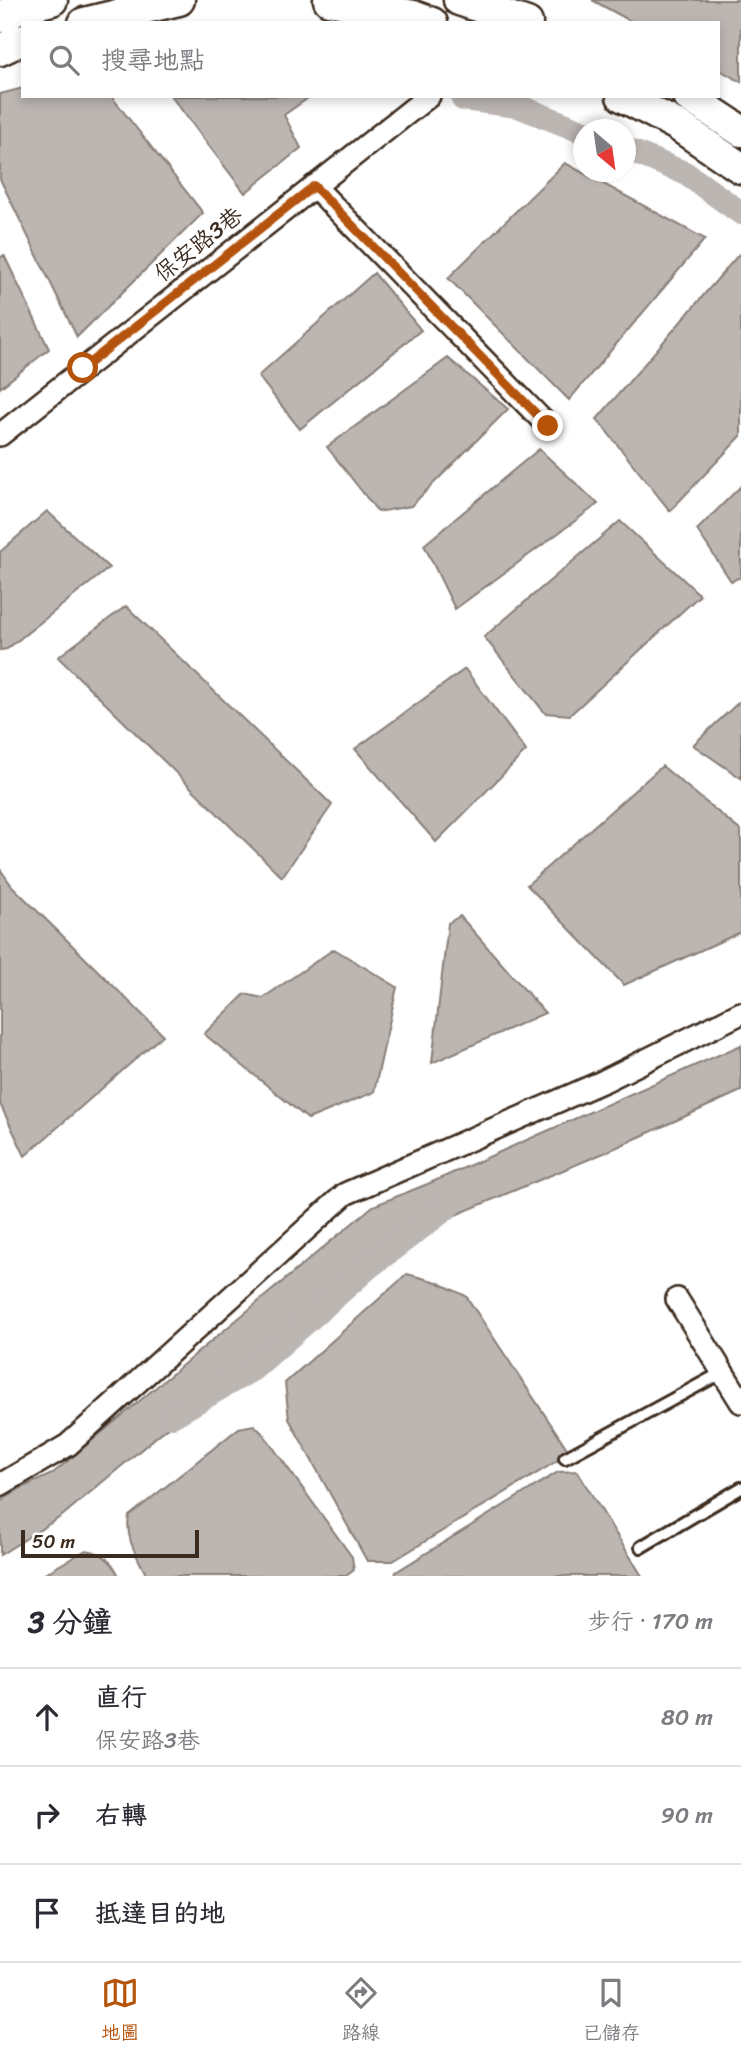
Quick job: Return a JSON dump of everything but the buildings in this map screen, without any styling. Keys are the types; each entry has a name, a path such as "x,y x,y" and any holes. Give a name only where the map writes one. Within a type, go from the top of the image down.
{"street":[{"path":"0,17 16,9 52,0"},
{"path":"92,21 178,0"},
{"path":"329,0 426,21"},
{"path":"459,0 512,21"},
{"path":"0,50 21,40"},
{"name":"保安路3巷","path":"0,435 426,98"},
{"path":"626,98 677,125 741,168"},
{"path":"691,98 741,131"},
{"path":"314,186 548,426"},
{"path":"0,1485 68,1445 345,1194 604,1081 741,1013"},
{"path":"677,1299 741,1402"}],"lane":[{"path":"565,1458 723,1372"},
{"path":"641,1547 741,1488"}],"shaded area":[{"path":"592,0 741,0 741,82 720,70 720,21 630,21"},
{"path":"21,89 21,98 113,98 203,213 77,337 0,179 0,94"},
{"path":"173,98 308,98 284,115 301,148 245,193"},
{"path":"565,163 573,167 573,182 600,182 705,239 569,400 448,278"},
{"path":"739,254 741,436 670,511 597,419"},
{"path":"4,255 49,349 0,388 0,258"},
{"path":"374,273 421,330 300,429 258,376"},
{"path":"448,358 508,409 411,506 378,512 327,447"},
{"path":"539,449 598,504 455,609 424,545"},
{"path":"741,486 741,577 731,581 697,530"},
{"path":"47,511 109,568 7,649 0,650 0,552"},
{"path":"620,521 700,595 570,715 545,713 484,637"},
{"path":"126,606 332,805 282,877 58,657"},
{"path":"465,669 526,751 436,842 355,749"},
{"path":"741,700 741,778 693,745"},
{"path":"662,766 741,831 741,932 624,985 527,885"},
{"path":"0,869 12,886 163,1035 25,1156 0,1104"},
{"path":"460,916 545,1013 432,1063 448,923"},
{"path":"334,949 397,987 374,1092 308,1119 204,1034 245,994 263,998"},
{"path":"741,1045 741,1091 604,1153 386,1244 62,1516 0,1555 0,1502 21,1488 52,1474 373,1206"},
{"path":"407,1274 437,1282 466,1296 570,1453 393,1561 367,1561 289,1419 285,1383"},
{"path":"254,1425 352,1557 354,1570 346,1576 147,1576 130,1540 129,1516 239,1428"},
{"path":"577,1471 642,1576 395,1576 396,1572 558,1472"},
{"path":"86,1550 106,1558 119,1576 41,1576"}],"waterway":[{"path":"463,99 518,106 573,128"},
{"path":"636,153 685,173 741,213"},
{"path":"172,1416 253,1369 369,1267 447,1208"}],"route":[{"path":"83,368 314,186 548,426"}]}
